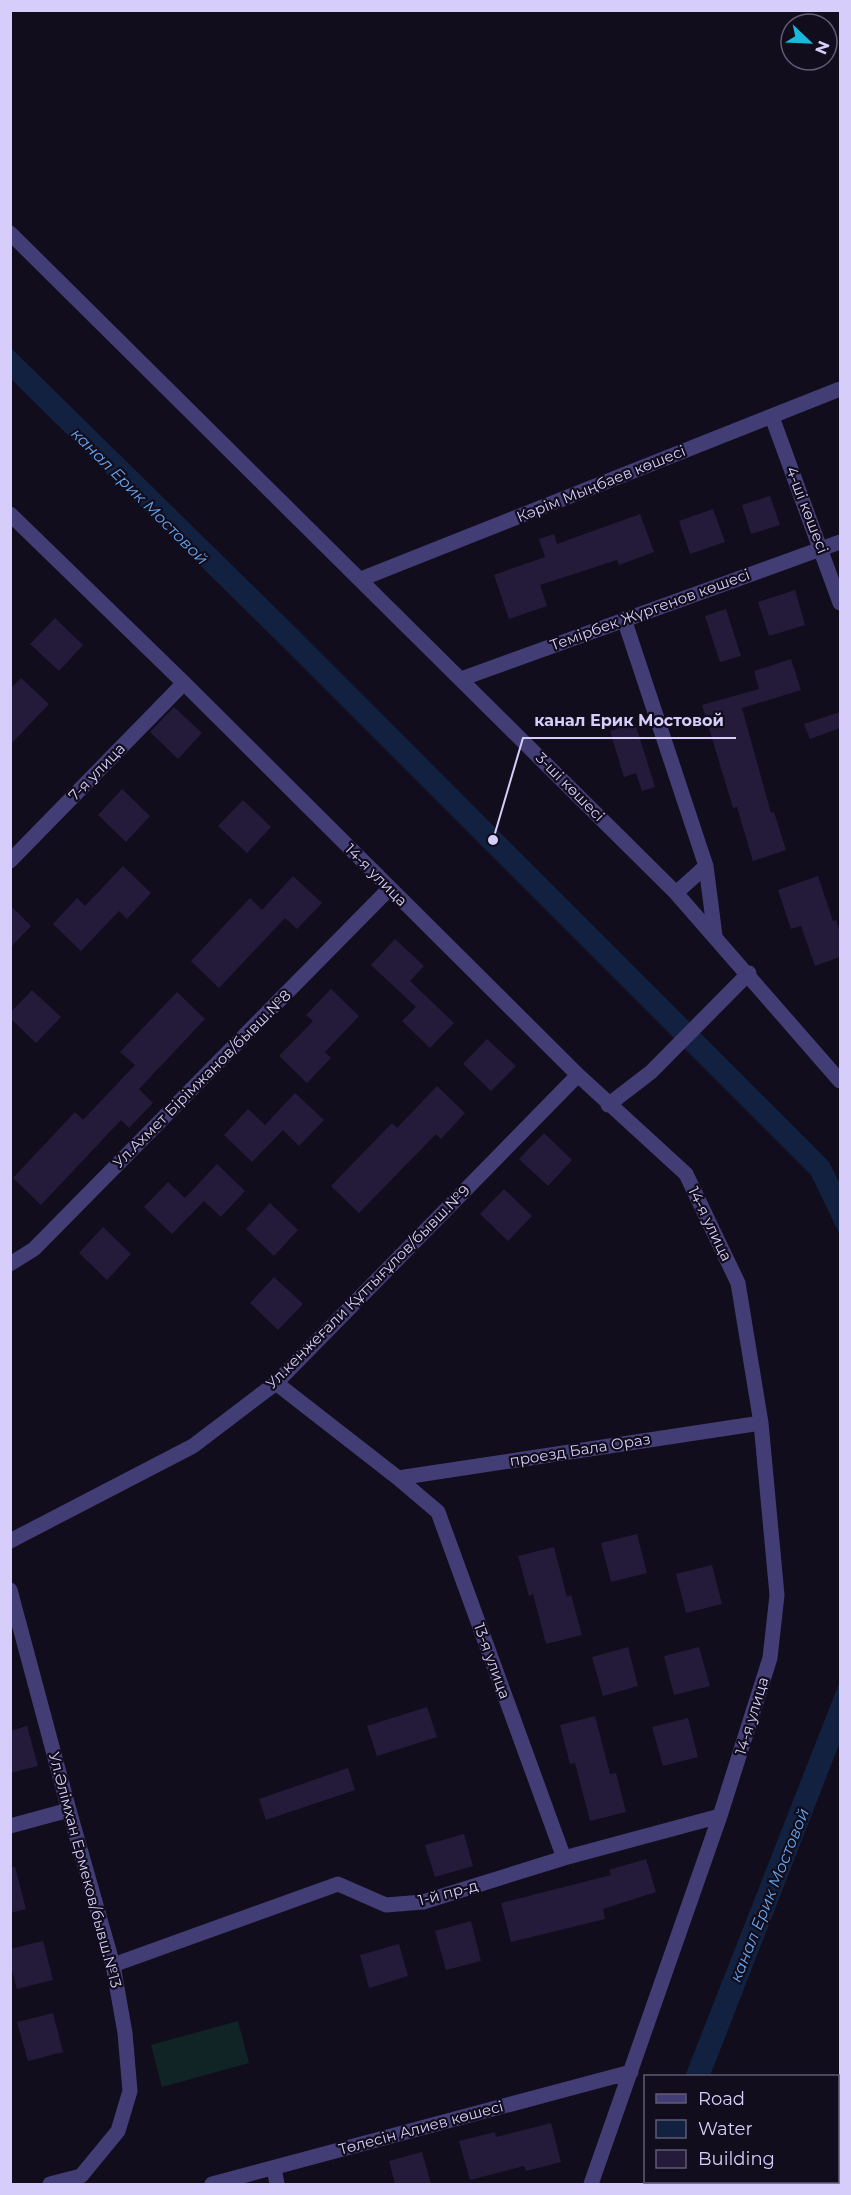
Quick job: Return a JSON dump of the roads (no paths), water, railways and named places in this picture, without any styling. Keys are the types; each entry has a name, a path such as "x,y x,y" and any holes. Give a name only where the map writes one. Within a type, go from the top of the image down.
{"street":[{"name":"3-ші көшесі","path":"10,233 676,893 749,973 840,1081"},
{"name":"Кәрім Мыңбаев көшесі","path":"361,579 840,389"},
{"name":"4-ші көшесі","path":"772,417 822,548 840,603"},
{"name":"14-я улица","path":"10,514 184,683 578,1075 686,1174 738,1283 761,1423 777,1595 770,1658 720,1816 591,2184"},
{"name":"Темірбек Жүргенов көшесі","path":"461,679 840,542"},
{"path":"624,619 706,866 716,936"},
{"name":"7-я улица","path":"10,861 184,683"},
{"path":"676,893 706,866"},
{"name":"Ул.Ахмет Бірімжанов/бывш.№8","path":"10,1264 34,1249 390,888"},
{"path":"609,1105 651,1072 749,973"},
{"name":"Ул.кенжеғали Құттығұлов/бывш.№9","path":"10,1541 194,1446 276,1383 578,1075"},
{"name":"13-я улица","path":"276,1383 438,1512 564,1858"},
{"name":"проезд Бала Ораз","path":"398,1478 761,1423"},
{"name":"Ул.Әлімхан Ермеков/бывш.№13","path":"10,1590 113,1965 125,2033 130,2091 118,2132 83,2180"},
{"path":"10,1826 69,1810"},
{"name":"1-й пр-д","path":"113,1965 338,1884 386,1905 423,1902 564,1858 720,1816"},
{"name":"Төлесін Алиев көшесі","path":"212,2184 631,2072"},
{"path":"274,2168 278,2184"},
{"path":"50,2184 83,2180"}],"water":[{"name":"канал Ерик Мостовой","path":"10,347 299,631 829,1162 840,1184 840,1235 811,1175 283,647 11,379"},
{"name":"канал Ерик Мостовой","path":"840,1681 840,1742 710,2075 685,2075"}],"place":[{"name":"канал Ерик Мостовой","path":"493,840"}]}
